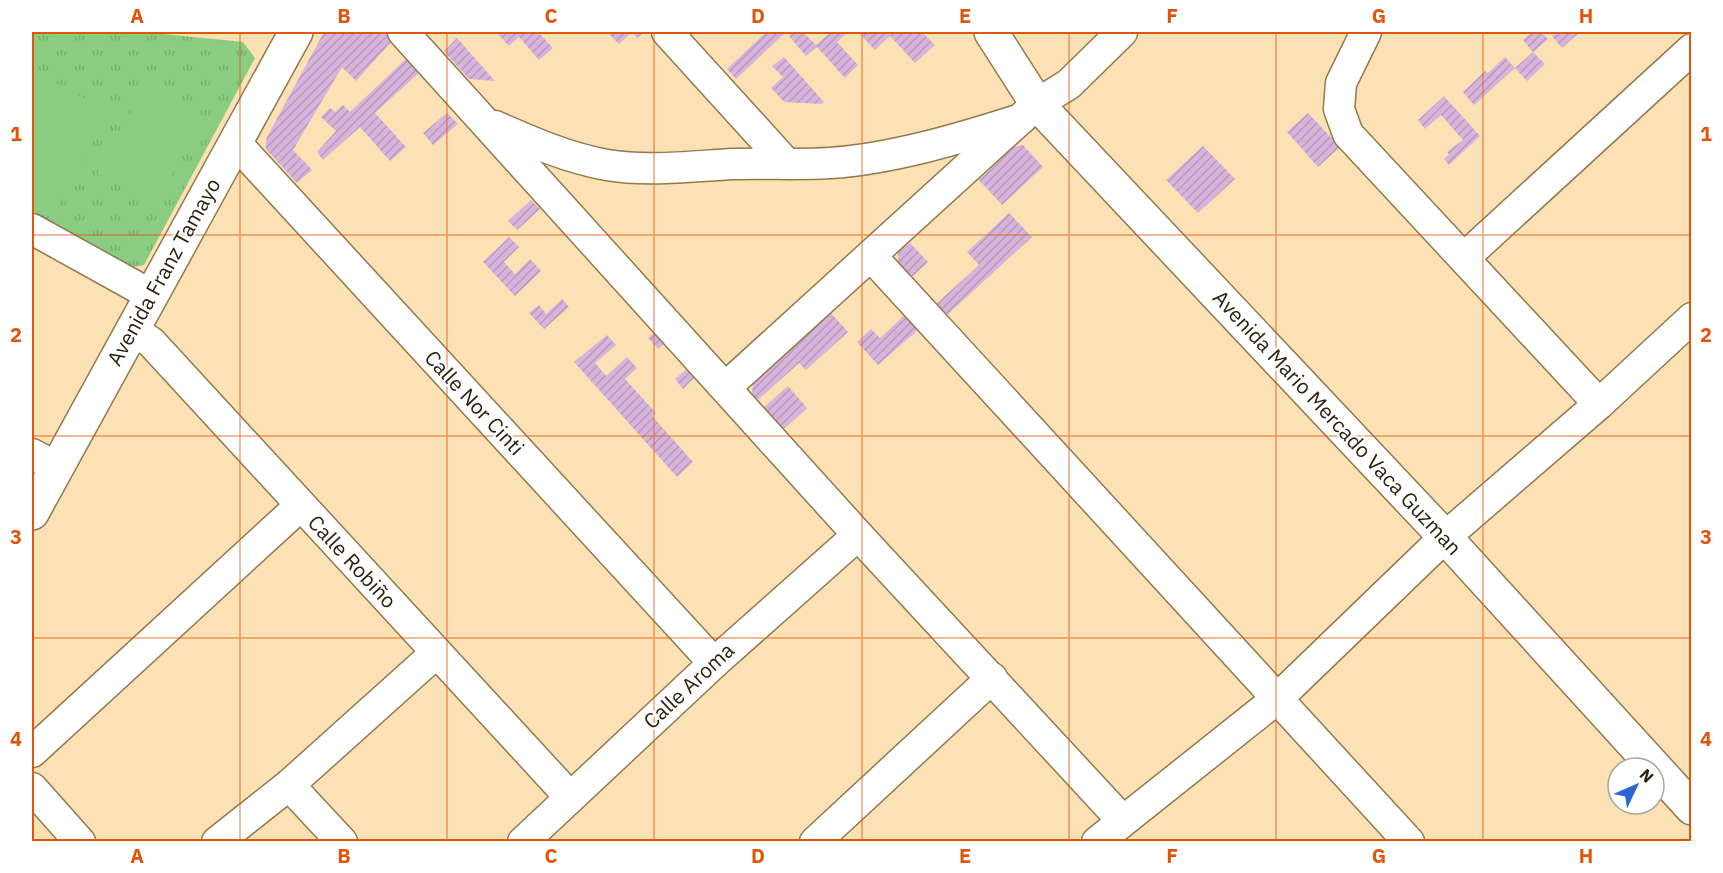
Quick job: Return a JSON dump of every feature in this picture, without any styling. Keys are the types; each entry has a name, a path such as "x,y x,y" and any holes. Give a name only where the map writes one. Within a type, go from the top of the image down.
{"street":[{"name":"Avenida Franz Tamayo","path":"32,513 44,461 132,330 296,32"},
{"path":"403,32 858,535 1122,820"},
{"path":"667,32 786,163"},
{"name":"Avenida Mario Mercado Vaca Guzman","path":"991,32 1029,111 1445,537 1692,808"},
{"path":"726,387 872,257 1029,111 1070,84 1122,32"},
{"path":"1366,32 1341,82 1339,109 1348,134 1599,404"},
{"path":"1464,258 1692,49"},
{"path":"484,121 539,145 606,165 656,169 832,163 969,136 1029,111"},
{"name":"Calle Nor Cinti","path":"235,142 714,663"},
{"path":"32,228 151,295"},
{"path":"872,257 1278,698 1402,839"},
{"path":"1096,842 1278,698 1445,537 1599,404 1692,318"},
{"name":"Calle Robiño","path":"132,330 151,342 570,797"},
{"path":"32,752 300,506"},
{"name":"Calle Aroma","path":"524,842 714,663 858,535"},
{"path":"217,842 289,785 436,653"},
{"path":"815,842 992,678"},
{"path":"289,785 342,842"},
{"path":"32,788 80,842"}],"green space":[{"path":"32,32 144,32 243,42 255,58 144,265 133,267 32,211"},
{"path":"32,70 109,112 55,212 32,199"},
{"path":"145,85 204,117 155,205 97,173"}],"building":[{"path":"324,32 386,32 393,40 356,81 342,67 293,150 312,170 297,183 266,149 266,139"},
{"path":"496,32 538,32 553,48 539,60 519,37 509,46"},
{"path":"607,32 632,32 619,44"},
{"path":"632,32 644,32 637,38"},
{"path":"766,32 786,32 736,79 727,69"},
{"path":"793,32 803,32 816,45 831,32 848,32 837,42 858,65 845,78 817,47 806,56 789,36"},
{"path":"858,32 922,32 935,45 915,63 890,36 875,50"},
{"path":"1532,32 1541,32 1548,39 1533,52 1523,40"},
{"path":"1557,32 1580,32 1562,48 1552,36"},
{"path":"457,38 495,81 469,79 444,51"},
{"path":"1533,52 1545,64 1527,81 1515,68"},
{"path":"408,57 420,72 375,113 406,147 390,161 360,127 323,160 317,152 336,131 321,117 330,108 335,112 343,105 350,112"},
{"path":"784,57 824,102 822,104 784,102 771,88 783,77 772,66"},
{"path":"1505,57 1515,68 1474,105 1463,92 1485,71 1488,73"},
{"path":"1444,96 1480,136 1449,165 1444,159 1449,154 1447,152 1463,140 1441,115 1425,129 1418,120"},
{"path":"447,113 458,124 433,145 423,133"},
{"path":"1308,113 1340,147 1318,167 1287,132"},
{"path":"1023,145 1043,167 1002,205 979,180 1014,147"},
{"path":"1203,146 1235,179 1198,213 1166,180"},
{"path":"531,200 540,209 517,230 508,221"},
{"path":"1009,213 1032,237 947,315 936,304 979,265 967,252"},
{"path":"509,237 519,247 504,262 515,274 530,259 541,271 515,296 483,262"},
{"path":"910,243 928,262 912,277 898,262 898,253"},
{"path":"562,299 569,307 544,329 529,313 539,305 546,314"},
{"path":"831,313 848,332 806,370 799,363 758,400 752,394 753,383"},
{"path":"905,315 918,330 878,365 857,342 871,329 880,338"},
{"path":"657,330 667,341 658,349 648,338"},
{"path":"607,335 616,345 595,363 606,376 627,357 637,368 625,379 656,413 652,416 693,462 677,477 574,362"},
{"path":"689,367 697,375 683,389 675,379"},
{"path":"788,386 807,408 784,429 764,407"}]}
